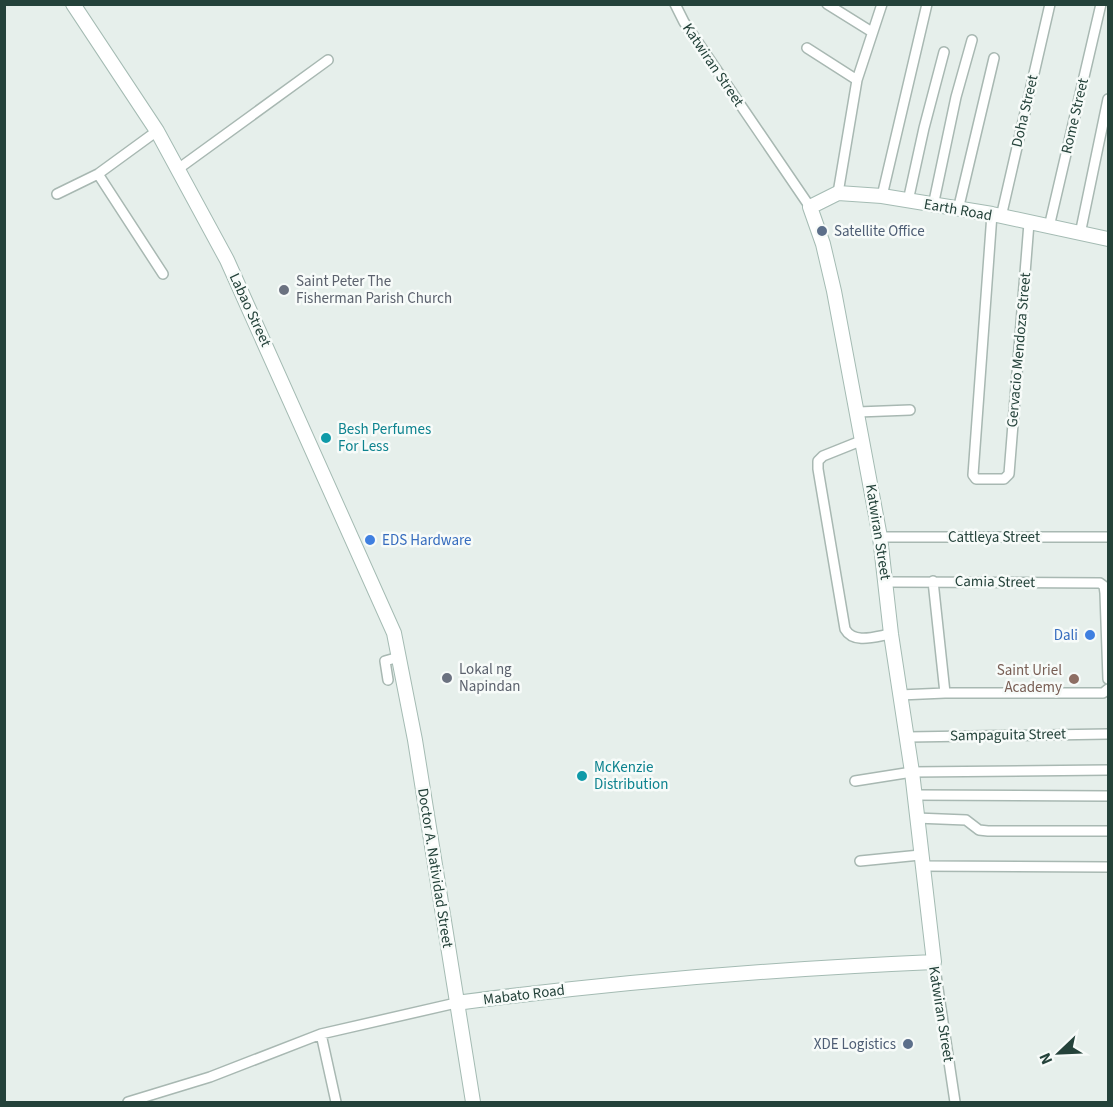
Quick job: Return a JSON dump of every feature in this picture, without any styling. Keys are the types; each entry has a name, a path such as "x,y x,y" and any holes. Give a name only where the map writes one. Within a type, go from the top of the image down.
{"street":[{"name":"Labao Street","path":"73,4 157,131 237,282 394,633"},
{"name":"Katwiran Street","path":"675,4 697,41 810,207 823,244 858,412 880,537 891,634 908,737 934,962 955,1102"},
{"path":"827,4 872,32"},
{"path":"810,207 838,193 857,80 882,4"},
{"path":"882,196 927,4"},
{"name":"Doha Street","path":"1008,477 976,479 973,475 996,216 1050,4"},
{"name":"Rome Street","path":"1049,227 1101,4"},
{"path":"933,206 956,97 972,39"},
{"path":"807,48 857,80"},
{"path":"908,201 944,52"},
{"path":"958,210 994,58"},
{"path":"178,169 328,60"},
{"path":"1080,234 1108,99"},
{"path":"57,194 98,174 157,131"},
{"path":"98,174 163,274"},
{"name":"Earth Road","path":"838,193 882,196 1108,239"},
{"name":"Gervacio Mendoza Street","path":"1008,477 1029,223"},
{"path":"858,412 910,410"},
{"path":"863,440 823,456 818,461 818,469 845,629 849,636 855,639 891,634"},
{"name":"Cattleya Street","path":"880,537 1108,537"},
{"path":"933,581 945,693"},
{"name":"Camia Street","path":"886,582 1100,583 1105,593 1108,679"},
{"name":"Doctor A. Natividad Street","path":"394,633 417,751 473,1102"},
{"path":"388,680 385,661 399,657"},
{"path":"900,695 1108,690"},
{"name":"Sampaguita Street","path":"908,737 1108,734"},
{"path":"855,781 912,772 1108,770"},
{"path":"914,795 1108,796"},
{"path":"916,818 966,820 979,830 988,831 1108,831"},
{"path":"860,861 921,860 1108,867"},
{"name":"Mabato Road","path":"129,1102 210,1077 321,1034 456,1004 539,992 804,968 934,962"},
{"path":"321,1034 336,1102"}],"place":[{"name":"Satellite Office","path":"822,231"},
{"name":"Saint Peter The Fisherman Parish Church","path":"284,290"},
{"name":"Besh Perfumes For Less","path":"326,438"},
{"name":"EDS Hardware","path":"370,540"},
{"name":"Dali","path":"1090,635"},
{"name":"Lokal ng Napindan","path":"447,678"},
{"name":"Saint Uriel Academy","path":"1074,679"},
{"name":"McKenzie Distribution","path":"582,776"},
{"name":"XDE Logistics","path":"908,1044"}]}
